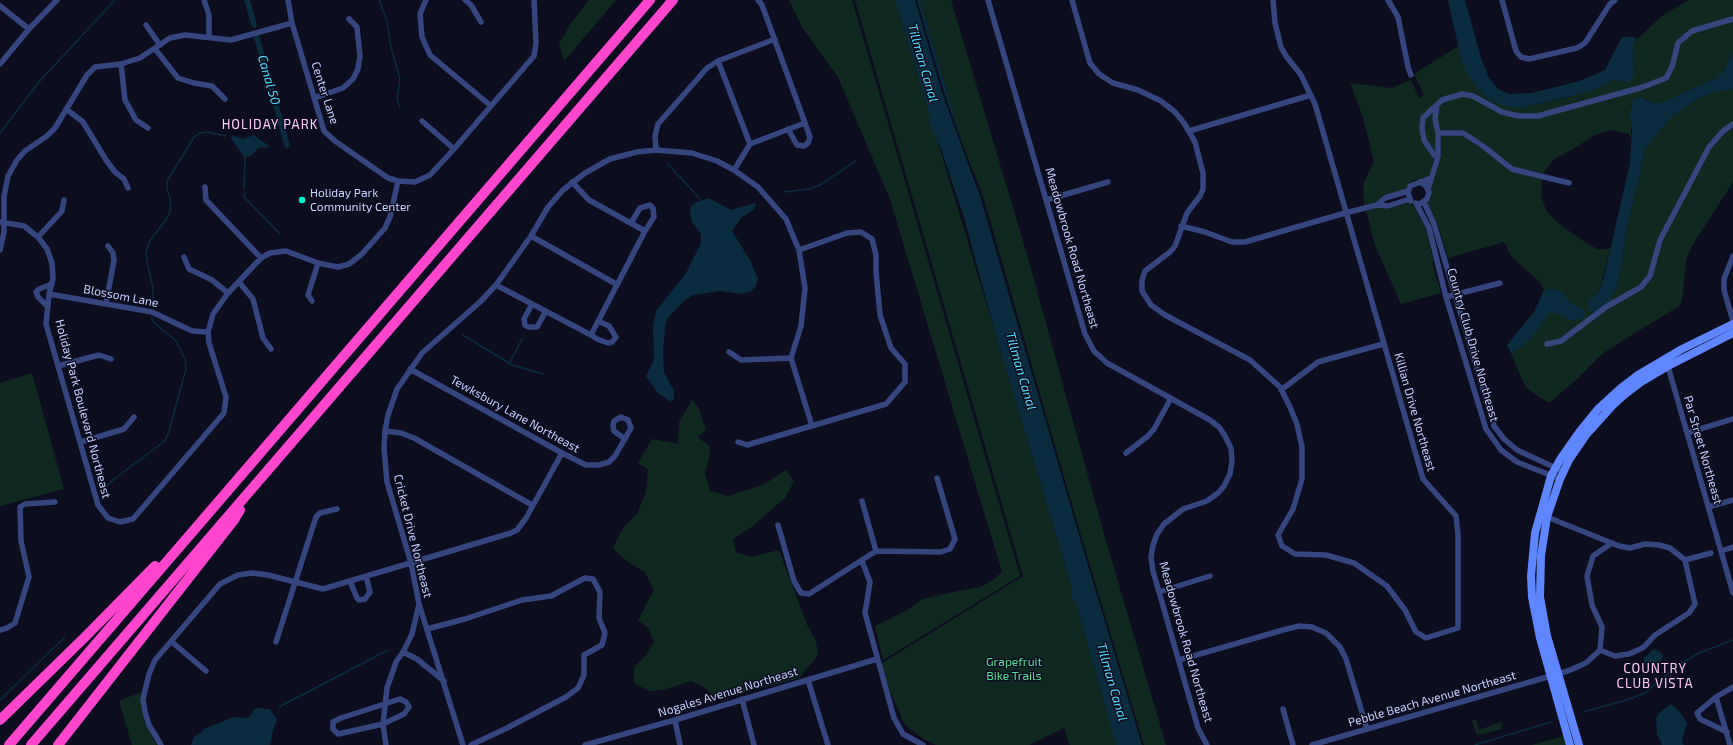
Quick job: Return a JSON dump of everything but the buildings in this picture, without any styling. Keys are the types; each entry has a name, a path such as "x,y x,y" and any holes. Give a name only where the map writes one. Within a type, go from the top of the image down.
{"highway":[{"path":"8,745 650,0"},
{"path":"31,745 673,0"},
{"path":"58,745 234,520 253,488"},
{"path":"0,720 154,567 179,545"}],"street":[{"path":"0,64 29,29 57,0"},
{"path":"204,0 210,15 209,37"},
{"path":"0,250 2,245 2,204 8,176 17,160 25,151 47,136 54,128 87,75 95,68 120,64 140,58 170,38 186,35 231,40 292,23 288,0"},
{"path":"426,0 420,14 422,37 430,55 491,106"},
{"path":"465,0 471,5 481,22"},
{"path":"758,0 762,5 775,39 810,137 808,143 804,146 796,145 788,129"},
{"name":"Meadowbrook Road Northeast","path":"988,0 1085,334 1094,352 1108,363 1210,420 1219,427 1226,436 1231,448 1232,461 1230,474 1224,486 1218,493 1207,501 1183,510 1174,515 1164,524 1157,534 1151,557 1153,571 1198,728 1208,745"},
{"name":"Killian Drive Northeast","path":"1072,0 1088,58 1099,74 1113,83 1138,90 1160,101 1175,112 1189,131 1199,152 1204,181 1200,196 1187,213 1175,246 1170,252 1145,271 1142,280 1142,291 1151,305 1165,315 1250,360 1269,376 1281,390 1297,424 1302,447 1302,479 1293,509 1278,535 1282,546 1294,554 1326,554 1354,563 1387,586 1405,610 1416,632 1426,638 1458,628 1458,534 1456,516 1423,479 1345,213 1343,200 1311,95 1301,75 1281,47 1275,23 1273,0"},
{"path":"1388,0 1398,17 1408,67 1411,74"},
{"path":"1502,0 1516,51 1521,57 1529,59 1577,48 1585,43 1610,4 1615,0"},
{"path":"398,181 415,182 430,175 534,56 536,43 533,1"},
{"path":"0,6 29,29"},
{"path":"314,98 344,88 353,79 358,69 360,56 357,27 349,19"},
{"path":"1438,157 1428,148 1424,140 1422,128 1423,118 1442,100 1462,94 1473,96 1502,112 1519,116 1538,116 1643,88 1666,78 1672,66 1678,44 1692,31 1733,19"},
{"name":"Center Lane","path":"292,23 324,131 335,141 388,178 398,181"},
{"path":"146,25 160,45"},
{"path":"656,150 655,136 658,124 707,68 718,61 775,39"},
{"path":"155,49 178,78 212,86 225,99"},
{"path":"718,61 750,144"},
{"path":"120,64 125,100 136,120 148,128"},
{"path":"1189,131 1311,95"},
{"path":"1408,191 1410,199 1416,203 1424,202 1428,196 1428,189 1438,157 1438,133 1435,119 1437,105"},
{"path":"66,109 83,122 106,160 115,172 124,179 128,188"},
{"path":"422,121 454,149"},
{"path":"734,170 750,144 805,123"},
{"path":"1547,344 1560,341 1606,307 1642,287 1650,276 1660,240 1709,147 1733,124"},
{"path":"1438,133 1463,133 1483,146 1512,169 1569,183"},
{"name":"Cricket Drive Northeast","path":"464,745 419,604 410,563 387,482 384,448 388,415 397,389 422,352 480,302 496,285 531,236 548,207 572,182 610,159 637,152 656,150 692,153 717,161 734,170 758,187 786,219 799,250 805,288 801,326 791,358"},
{"path":"1377,205 1385,198 1408,191 1413,184 1431,178"},
{"name":"Holiday Park Boulevard Northeast","path":"2,222 24,226 38,237 48,249 52,263 53,279 49,294 46,324 98,505 108,518 120,522 133,519 224,413 226,397 209,343 208,332 213,314 228,293 262,258 270,253 286,251 318,263 338,267 349,264 361,255 385,228 390,217 398,181"},
{"path":"572,182 589,200 645,231"},
{"path":"1046,200 1108,182"},
{"path":"1420,182 1428,189"},
{"path":"205,187 206,200 262,258"},
{"path":"1181,226 1205,232 1232,242 1245,242 1345,213 1377,205 1388,206 1410,199"},
{"path":"38,237 62,211 64,200"},
{"name":"Country Club Drive Northeast","path":"1424,202 1434,224 1456,294 1494,426 1504,439 1517,450 1555,467 1562,476"},
{"name":"Country Club Drive Northeast","path":"1416,203 1429,228 1446,297 1486,430 1501,450 1517,462 1551,476 1562,476"},
{"path":"591,335 616,284 654,217 653,208 650,205 646,205 640,208 631,223"},
{"path":"738,442 747,445 886,404 905,382 905,364 891,348 880,315 876,255 872,239 861,232 847,233 799,250"},
{"path":"531,236 616,284"},
{"path":"106,304 114,260 113,253 108,246"},
{"path":"1570,745 1554,675 1540,597 1541,556 1547,517 1569,460 1586,435 1612,406 1667,362 1733,323 1724,290 1724,279 1733,256"},
{"path":"184,257 189,269 212,280 228,293"},
{"path":"312,301 308,295 318,263"},
{"path":"239,282 253,299 263,338 271,349"},
{"path":"1446,297 1500,283"},
{"path":"48,306 38,297 36,292 39,289 52,284"},
{"path":"496,285 598,339 608,343 612,342 616,337 609,326 598,321"},
{"name":"Blossom Lane","path":"49,294 152,312 192,331 208,332"},
{"path":"532,304 524,319 525,325 528,327 537,327 546,311"},
{"path":"1579,745 1536,619 1531,576 1536,533 1551,476 1555,467 1580,431 1598,409 1638,375 1733,333"},
{"path":"1281,390 1318,362 1383,344"},
{"path":"729,352 741,360 791,358 812,426"},
{"path":"58,366 99,355 111,359"},
{"name":"Par Street Northeast","path":"1667,362 1733,593"},
{"name":"Tewksbury Lane Northeast","path":"410,369 586,465 599,465 609,462 615,456 625,439"},
{"path":"1126,452 1148,436 1154,429 1171,398"},
{"path":"80,442 124,429 134,418"},
{"path":"1687,433 1733,419"},
{"path":"385,431 414,438 532,505"},
{"path":"161,745 149,725 145,712 143,699 149,674 156,660 220,584 238,575 252,573 268,575 323,589 511,533 517,530 526,518 562,453"},
{"path":"778,525 794,581 801,593 809,594 876,551 941,552 950,549 955,539 937,478"},
{"path":"1708,507 1733,500"},
{"path":"862,501 876,551"},
{"path":"0,630 15,623 28,577 21,541 20,507 25,504 55,502"},
{"path":"276,642 316,518 320,513 338,509"},
{"path":"1547,517 1612,543 1630,548 1645,544 1659,545 1670,548 1685,560 1695,604 1689,613 1655,635 1644,648 1629,654 1615,656 1600,650 1602,627 1592,605 1587,576 1592,556 1612,543"},
{"path":"1721,551 1733,547"},
{"path":"1685,560 1711,553"},
{"path":"862,561 870,582 865,613 894,718 903,734 923,745"},
{"path":"350,581 357,598 359,600 365,599 370,592 366,576"},
{"path":"1159,592 1210,576"},
{"path":"427,629 465,619 522,600 551,596 585,578 593,579 600,592 599,618 605,633 602,646 584,655 584,675 578,688 566,697 471,745"},
{"path":"386,745 383,724 387,688 396,662 412,634 419,604"},
{"path":"1179,660 1299,626 1312,627 1326,633 1340,647 1346,659 1367,729"},
{"path":"172,642 206,671"},
{"name":"Pebble Beach Avenue Northeast","path":"1312,745 1554,675 1586,663 1600,650"},
{"path":"403,652 417,659 444,681"},
{"name":"Nogales Avenue Northeast","path":"585,745 675,720 877,659"},
{"path":"808,680 828,745"},
{"path":"1729,735 1700,719 1697,716 1697,713 1716,697 1733,687"},
{"path":"1716,697 1729,735 1730,745"},
{"path":"400,699 406,702 409,707 404,714 383,724 338,734 333,729 333,722 341,718 400,699"},
{"path":"742,699 754,745"},
{"path":"1283,710 1293,745"},
{"path":"675,720 680,745"}],"green space":[{"path":"589,0 616,0 564,61 559,44 571,23"},
{"path":"789,0 852,0 1020,576 883,660 875,626 904,612 923,599 981,587 993,580 1002,572 890,199 838,77 802,27"},
{"name":"Grapefruit Bike Trails","path":"855,0 895,0 1072,588 1116,745 1070,745 1064,728 1029,745 936,745 924,739 905,725 879,665 1023,576"},
{"path":"920,0 951,0 1028,258 1104,534 1166,745 1144,745 1080,532 983,196 962,143"},
{"path":"1689,0 1733,0 1733,52 1724,71 1716,78 1662,103 1654,103 1645,99 1631,105 1631,138 1629,134 1611,130 1595,135 1554,159 1543,173 1514,167 1485,144 1464,131 1435,130 1435,157 1429,176 1412,181 1405,189 1385,196 1376,202 1364,205 1363,185 1374,161 1363,117 1350,83 1392,88 1411,80 1419,98 1424,95 1414,74 1459,46 1462,63 1520,108 1565,98 1597,89 1612,80 1618,81 1635,65 1633,58 1633,47 1637,39 1662,16"},
{"path":"1733,89 1733,182 1692,246 1686,260 1682,301 1679,306 1603,353 1577,379 1549,403 1529,390 1523,382 1511,353 1531,337 1550,313 1556,313 1570,303 1564,294 1551,288 1543,292 1544,290 1539,281 1512,257 1504,242 1448,258 1437,223 1427,202 1431,197 1431,188 1441,157 1441,136 1462,136 1481,148 1510,171 1542,178 1541,196 1547,212 1558,223 1586,243 1597,249 1610,249 1599,292 1588,303 1617,286 1621,269 1625,237 1645,150 1658,132 1672,117 1697,99 1715,92"},
{"path":"1409,203 1414,206 1426,229 1434,262 1432,263 1441,293 1401,304 1375,245 1366,210 1378,208 1389,209"},
{"path":"32,373 64,489 0,506 0,383"},
{"path":"692,400 698,407 706,430 698,437 710,447 705,474 710,491 728,496 763,485 786,470 794,481 785,498 750,528 733,539 736,552 750,557 779,550 807,625 816,641 818,655 799,678 731,696 715,697 704,687 691,681 663,690 649,691 634,683 634,667 646,655 654,642 648,628 638,620 654,590 644,571 634,566 617,553 613,547 624,527 637,514 646,492 648,469 638,463 652,439 678,444 679,422"},
{"path":"141,692 142,712 146,726 157,745 132,745 119,701"},
{"path":"1476,719 1479,730 1501,722 1502,729 1478,735 1472,720"},
{"path":"1564,736 1567,745 1532,745"}],"water":[{"name":"Tillman Canal","path":"895,0 915,0 943,96 980,196 1142,745 1116,745 1076,603 1072,598 1072,588 996,336 964,217 941,149 930,125 928,109"},
{"path":"917,0 920,0 962,143 945,95"},
{"path":"1448,0 1465,0 1481,58 1489,78 1498,89 1509,94 1532,93 1580,81 1605,70 1622,37 1633,37 1637,39 1633,47 1634,77 1628,82 1612,80 1597,89 1584,93 1520,108 1492,102 1480,91 1470,78 1462,63"},
{"path":"1733,52 1733,89 1715,92 1697,99 1672,117 1658,132 1645,150 1625,237 1621,269 1617,286 1611,300 1602,309 1593,313 1589,310 1588,302 1599,292 1604,277 1630,163 1632,130 1630,115 1633,100 1638,97 1654,103 1662,103 1716,78 1724,71"},
{"path":"232,135 243,139 254,135 269,146 268,148 258,148 251,156 244,157 231,138"},
{"path":"709,198 731,210 755,203 756,204 754,209 741,218 732,231 751,262 758,279 756,286 750,292 742,294 720,291 693,295 685,300 667,319 663,350 664,372 674,391 674,399 671,402 658,393 646,376 654,360 653,327 656,311 686,273 701,243 701,234 692,222 690,214 691,206 697,202"},
{"path":"1551,288 1559,290 1564,294 1570,303 1584,310 1585,315 1582,319 1570,320 1556,313 1550,313 1532,337 1520,348 1511,353 1507,345 1534,312 1543,292"},
{"path":"1654,649 1662,653 1663,658 1656,666 1649,668 1644,662 1644,658"},
{"path":"1671,704 1680,712 1687,723 1682,742 1684,745 1662,745 1657,734 1656,718 1659,713"},
{"path":"256,708 270,709 277,720 270,745 191,745 194,737 204,729 234,717 248,718"}],"waterway":[{"path":"0,133 39,82 115,0"},
{"path":"247,0 254,25"},
{"path":"379,0 387,21 391,47 400,79 397,99 400,107"},
{"name":"Canal 50","path":"257,38 287,145"},
{"path":"153,304 153,288 146,253 149,242 168,217 171,208 167,181 194,137 200,133 207,132 226,136"},
{"path":"244,189 245,157"},
{"path":"784,192 810,189 820,185 857,160"},
{"path":"668,164 700,199"},
{"path":"244,193 244,197 280,234"},
{"path":"103,490 113,480 161,444 166,439 169,431 186,369 185,359 176,341 152,321 152,317"},
{"path":"463,335 512,365 543,374"},
{"path":"509,364 522,339"},
{"path":"0,700 65,637"},
{"path":"1583,712 1627,700 1645,693 1678,665 1699,653 1733,640"},
{"path":"279,707 388,650"},
{"path":"1475,745 1551,722"}],"place":[{"name":"Holiday Park Community Center","path":"302,200"}],"district":[{"name":"HOLIDAY PARK","path":"270,125"},
{"name":"COUNTRY CLUB VISTA","path":"1655,676"}]}
